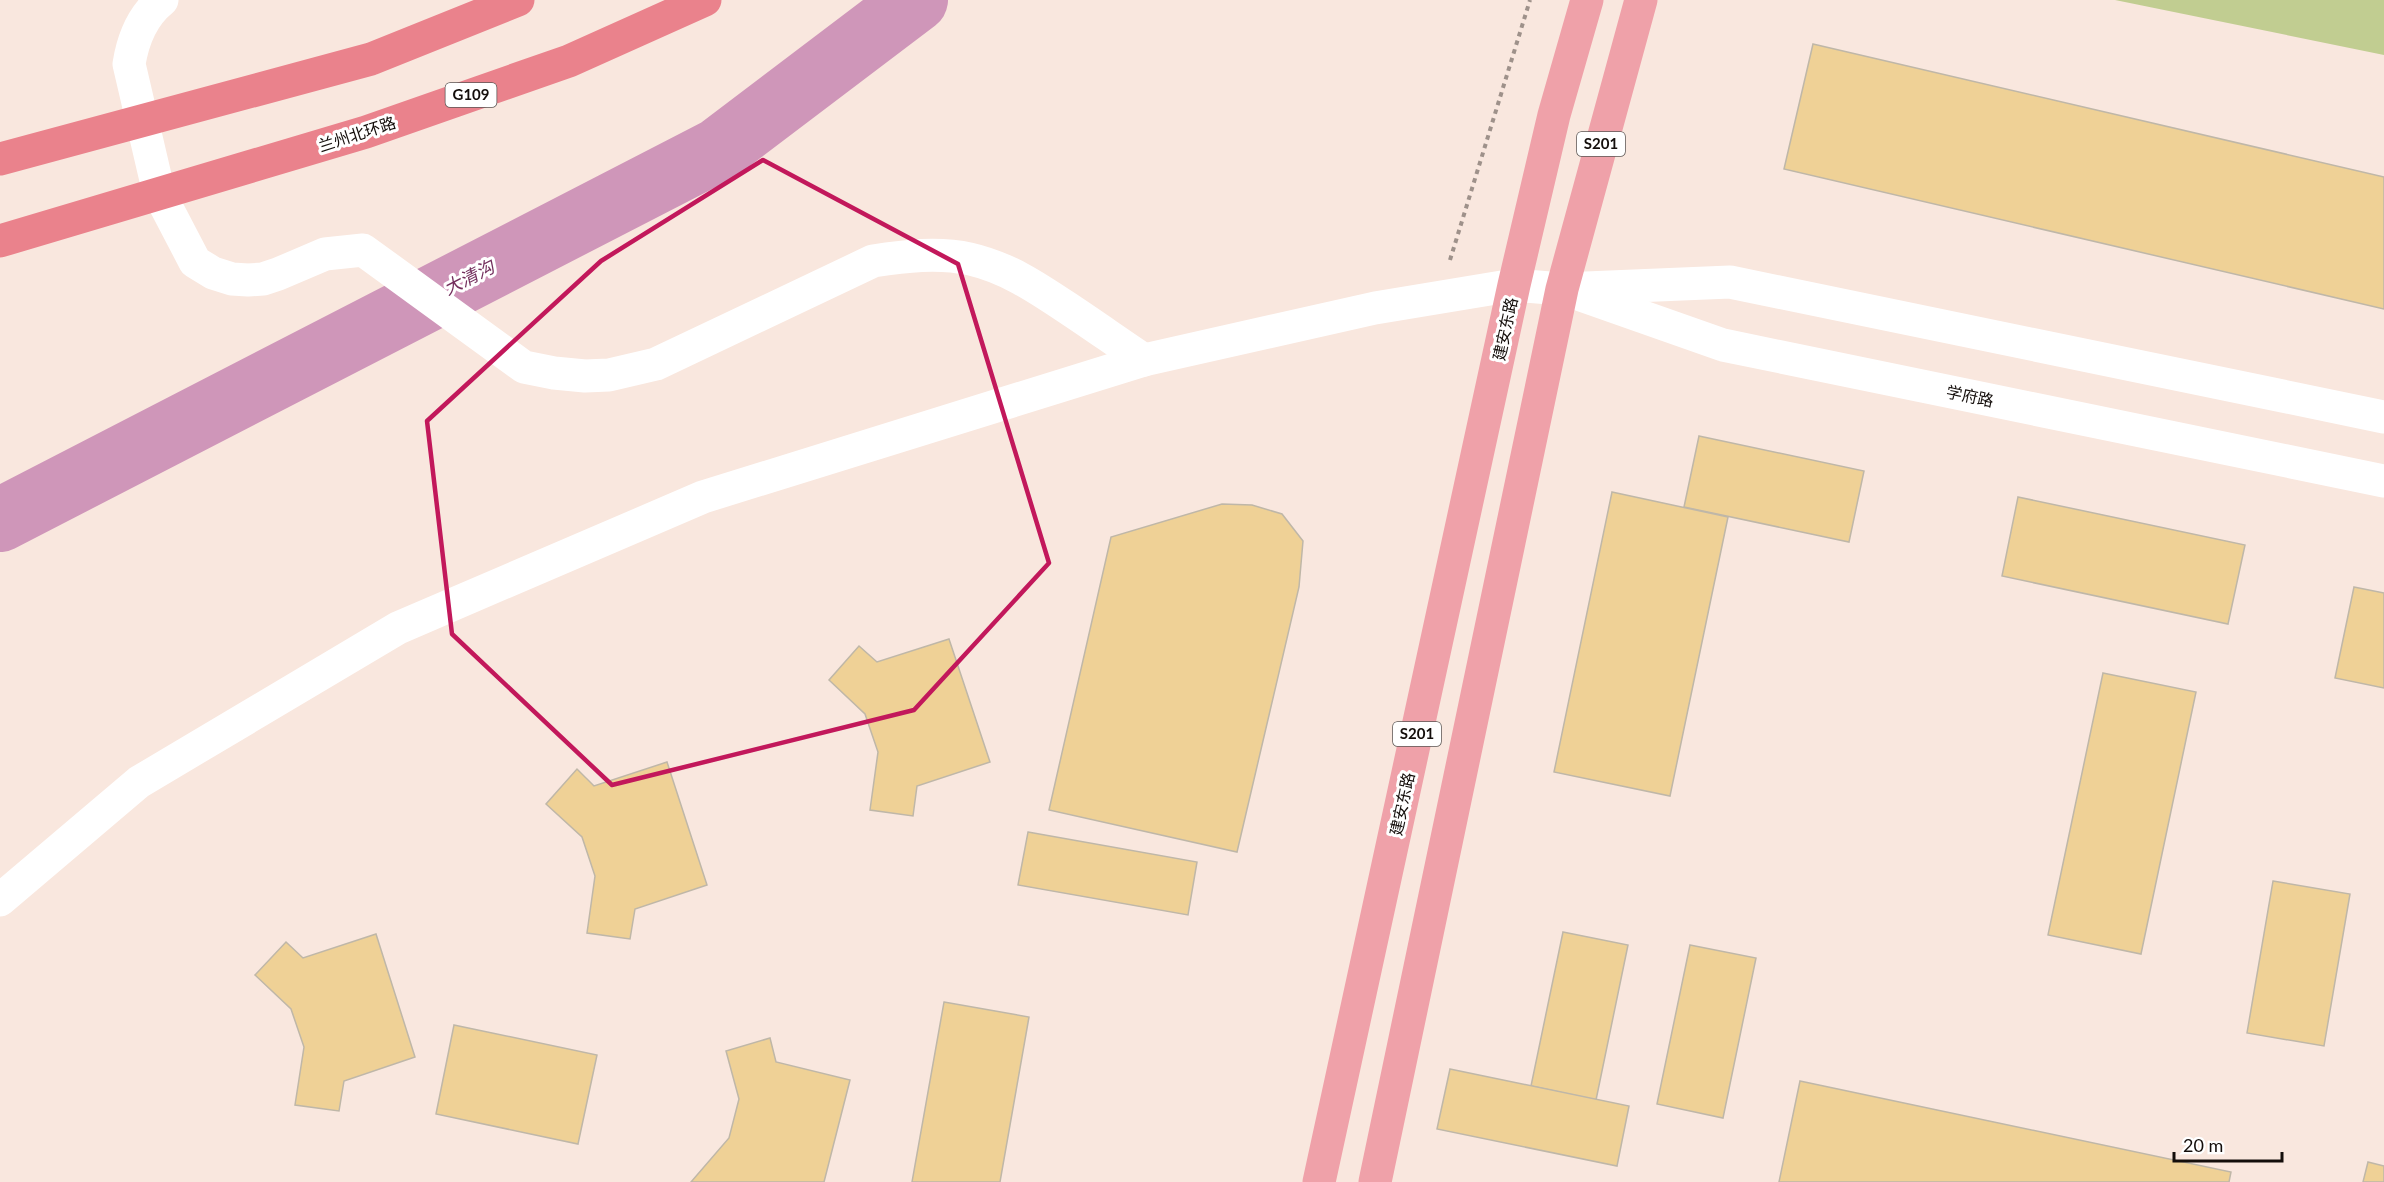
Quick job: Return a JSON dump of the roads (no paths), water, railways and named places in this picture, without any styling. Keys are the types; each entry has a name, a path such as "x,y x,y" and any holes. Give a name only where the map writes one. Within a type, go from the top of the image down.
{"highway":[{"path":"0,159 371,59 518,0"},
{"name":"兰州北环路","path":"0,241 366,132 569,61 705,0"}],"main road":[{"name":"S201","path":"1514,285 1554,115 1587,0"},
{"name":"S201","path":"1375,1182 1562,289 1641,0"},
{"name":"建安东路","path":"1319,1182 1514,285"}],"street":[{"path":"162,0 146,16 138,31 129,64 159,193 195,262 213,273 232,279 248,280 278,274 325,254 363,250 524,367 555,374 585,376 609,375 656,364 873,261 905,256 936,255 968,259 1020,277 1144,360"},
{"path":"0,900 139,782 398,628 703,497 970,412 1144,360 1375,308 1514,285 1562,289 1730,282 2384,417"},
{"name":"学府路","path":"1562,289 1723,345 2384,481"}],"waterway":[{"name":"大清沟","path":"0,520 718,150 916,0"}]}
